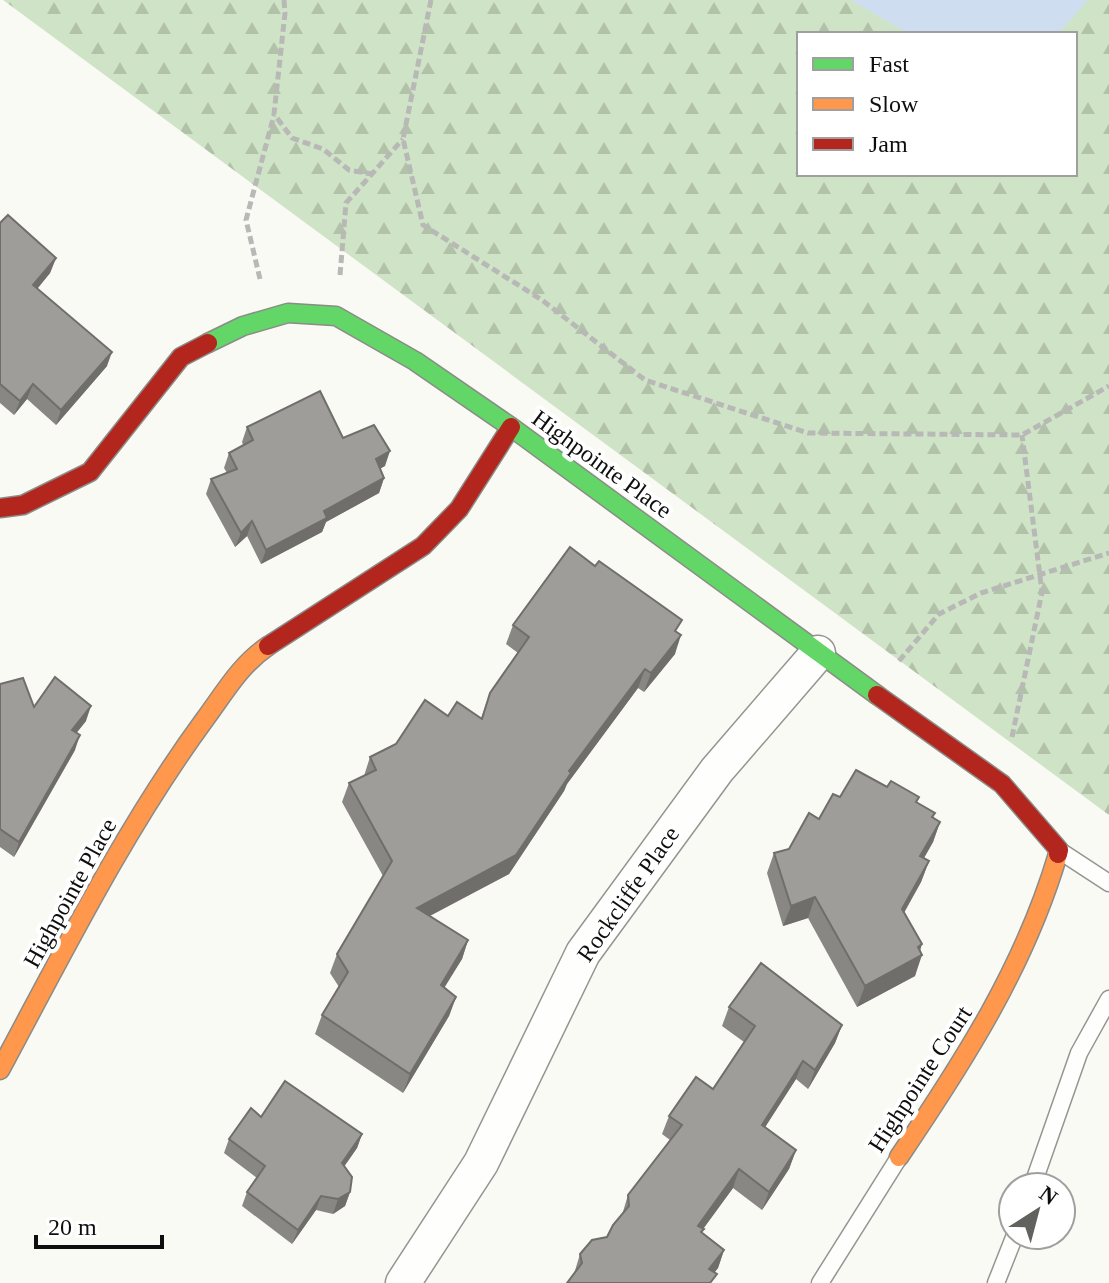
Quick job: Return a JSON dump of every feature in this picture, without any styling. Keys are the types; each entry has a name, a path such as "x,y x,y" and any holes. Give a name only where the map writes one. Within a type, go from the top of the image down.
{"street":[{"path":"0,508 23,505 90,472 181,357 243,326 288,313 336,316 415,361 511,427"},
{"name":"Highpointe Place","path":"0,1070 75,930 168,769 249,659 423,546 459,509 511,427 1002,784 1059,850"},
{"name":"Rockcliffe Place","path":"403,1283 481,1163 583,953 717,770 818,653"},
{"name":"Highpointe Court","path":"899,1157 948,1085 1003,993 1048,894 1059,850"}],"lane":[{"path":"1059,850 1109,883"},
{"path":"1038,1171 1079,1053 1109,999"},
{"name":"Highpointe Court","path":"820,1283 899,1157"},
{"path":"996,1283 1009,1251"}],"path":[{"path":"284,0 274,114 246,220 262,286 288,313"},
{"path":"431,0 403,139 423,225 542,300 645,380 808,433 1022,435 1109,386"},
{"path":"274,114 292,138 323,149 349,170 372,174"},
{"path":"336,316 346,203 403,139"},
{"path":"1002,784 1042,592 1022,435"},
{"path":"876,692 918,636 939,614 981,593 1109,553"}],"green space":[{"path":"3,0 1109,0 1109,815"}],"water":[{"path":"851,0 1088,0 1060,32 906,32"}],"building":[{"path":"8,215 56,258 33,285 112,352 61,410 33,384 20,401 0,384 0,223"},
{"path":"320,391 343,438 374,425 390,451 376,459 384,478 324,511 327,518 266,550 252,521 241,533 211,479 237,469 229,453 253,440 247,427"},
{"path":"570,547 595,566 599,561 682,620 675,631 681,635 651,673 645,669 569,771 571,773 516,855 417,908 468,940 441,985 456,997 410,1074 322,1015 348,972 337,954 392,861 349,783 376,770 370,757 396,744 425,700 448,716 457,702 482,719 490,693 529,637 513,625"},
{"path":"55,677 91,706 72,730 80,735 19,842 0,829 0,684 23,678 34,707"},
{"path":"856,770 887,787 891,781 919,797 916,802 935,813 932,817 940,822 920,856 929,861 902,909 922,944 918,947 922,955 865,986 815,897 791,906 774,853 789,849 809,813 819,819 833,794 840,797"},
{"path":"761,963 842,1025 815,1070 803,1061 762,1125 796,1150 769,1192 739,1169 698,1226 724,1250 709,1269 717,1274 710,1283 567,1283 582,1263 580,1254 592,1240 607,1237 629,1206 628,1195 682,1125 669,1116 696,1077 713,1089 755,1026 729,1007"},
{"path":"285,1081 362,1134 342,1163 352,1177 350,1192 338,1199 321,1196 298,1230 247,1192 265,1166 229,1139 251,1108 261,1117"}],"traffic: fast":[{"path":"208,343 243,326 288,313 336,316 415,361 511,427 877,695"}],"traffic: slow":[{"path":"0,1070 96,891 148,803 234,680 268,646"},
{"path":"899,1157 947,1085 1010,974 1058,854"}],"traffic: jam":[{"path":"0,508 23,505 90,472 181,357 208,343"},
{"path":"268,646 423,546 459,509 511,427"},
{"path":"877,695 1002,784 1059,850 1058,854"}]}
